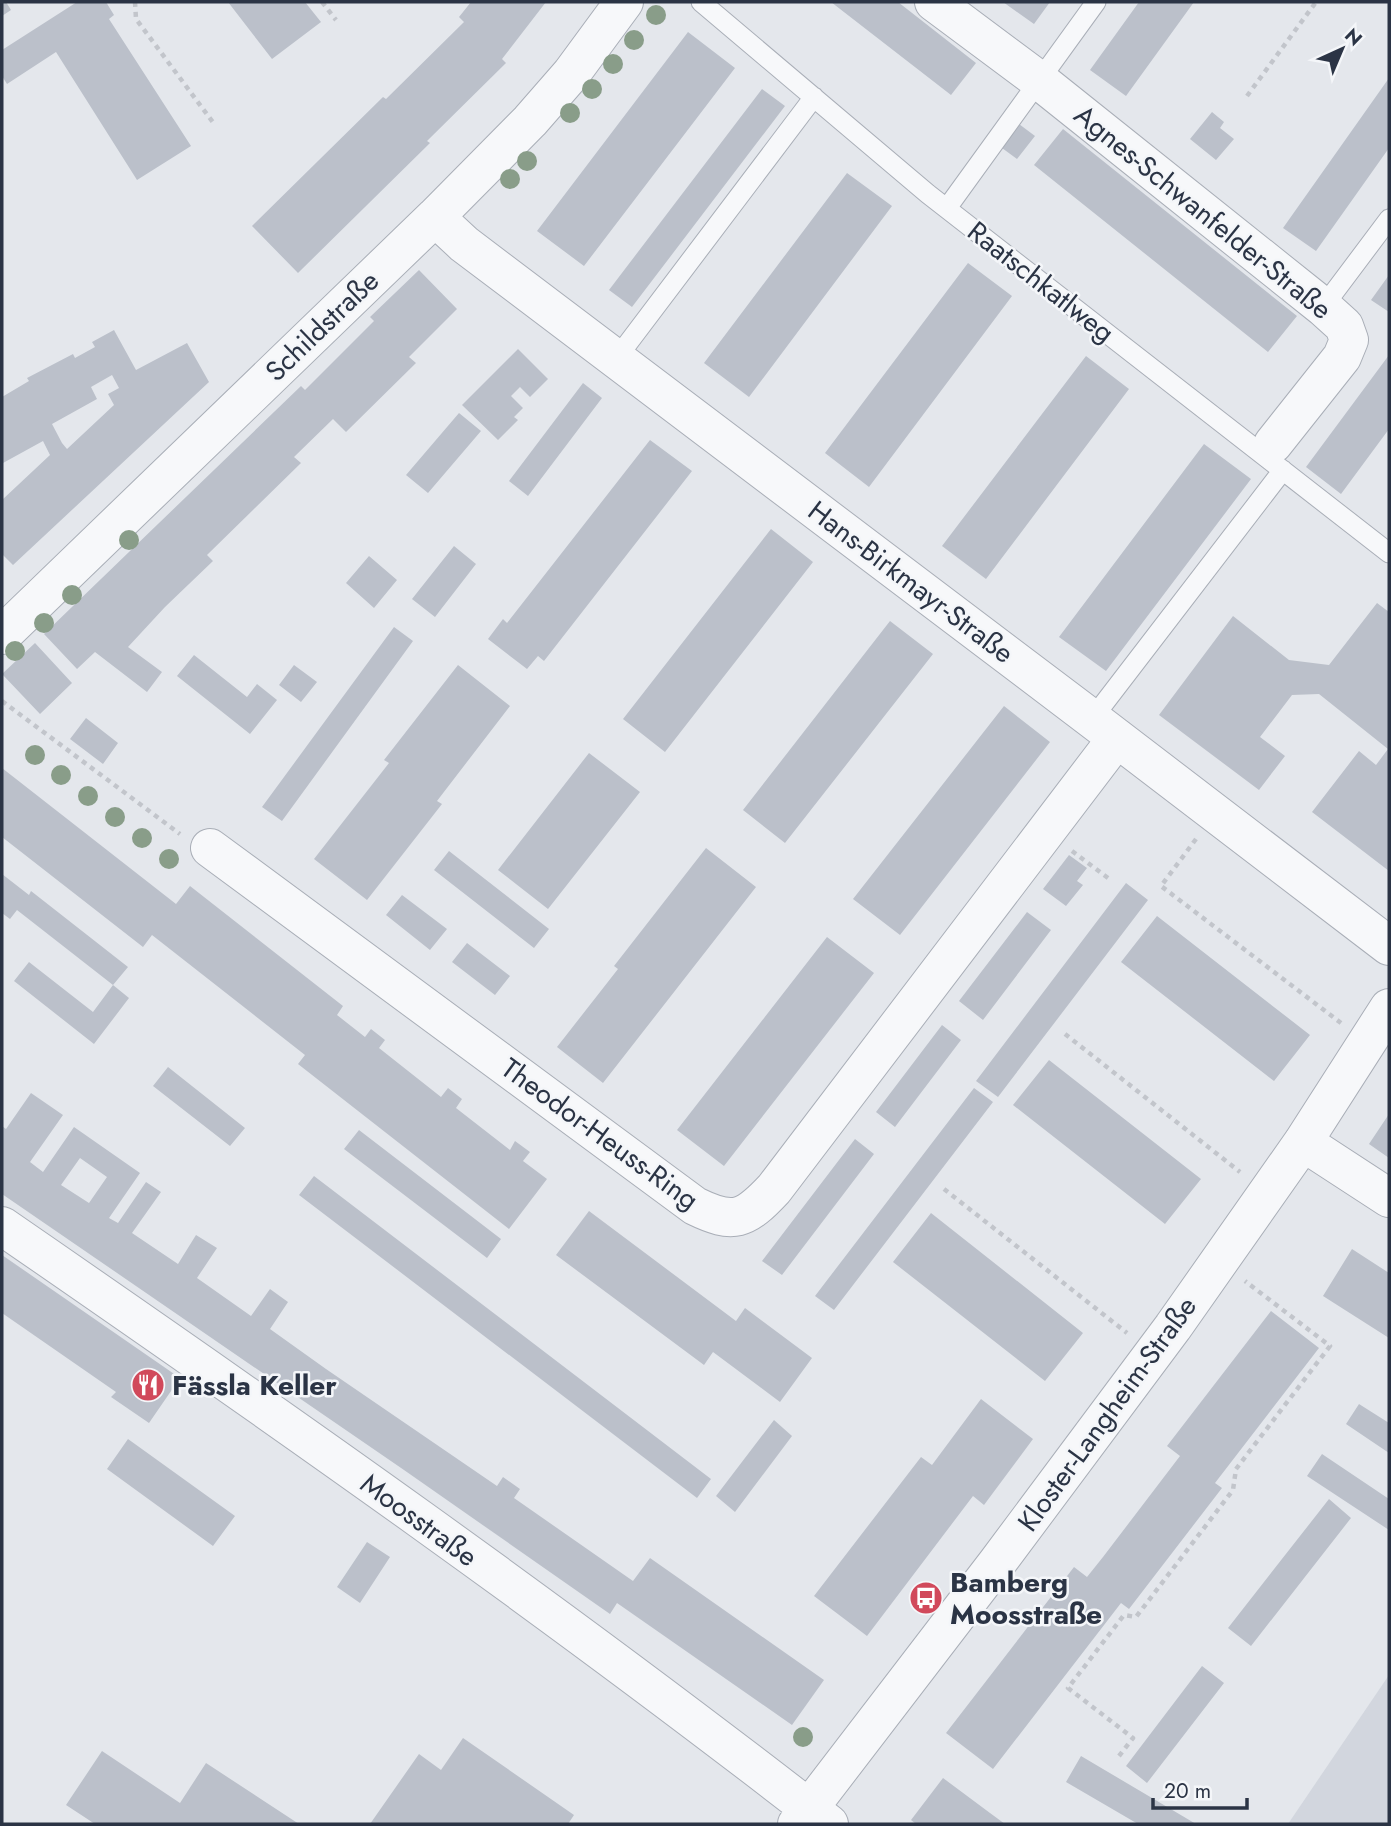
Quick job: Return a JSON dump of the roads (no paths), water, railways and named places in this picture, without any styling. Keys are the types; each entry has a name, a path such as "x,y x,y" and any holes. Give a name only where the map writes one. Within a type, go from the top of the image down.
{"street":[{"name":"Schildstraße","path":"2,635 435,217 530,121 571,74 624,2"},
{"name":"Agnes-Schwanfelder-Straße","path":"934,2 1040,81 1324,307 1344,326 1349,340 1342,357 1273,457"},
{"name":"Hans-Birkmayr-Straße","path":"435,217 464,244 1389,946"},
{"name":"Theodor-Heuss-Ring","path":"195,841 695,1206 713,1215 729,1218 746,1215 760,1205 774,1189 1105,728"},
{"name":"Kloster-Langheim-Straße","path":"811,1819 1219,1261 1303,1142 1389,1008"},
{"path":"1303,1142 1389,1198"},
{"name":"Moosstraße","path":"2,1226 208,1368 523,1594 811,1819"}],"lane":[{"name":"Raatschkatlweg","path":"701,2 947,208 1273,457 1389,552"},
{"path":"947,208 1096,2"},
{"path":"616,359 814,97"},
{"path":"1324,307 1389,219"},
{"path":"1105,728 1273,457"}],"place":[{"name":"Fässla Keller","path":"148,1385"},
{"name":"Bamberg Moosstraße","path":"926,1598"}]}
